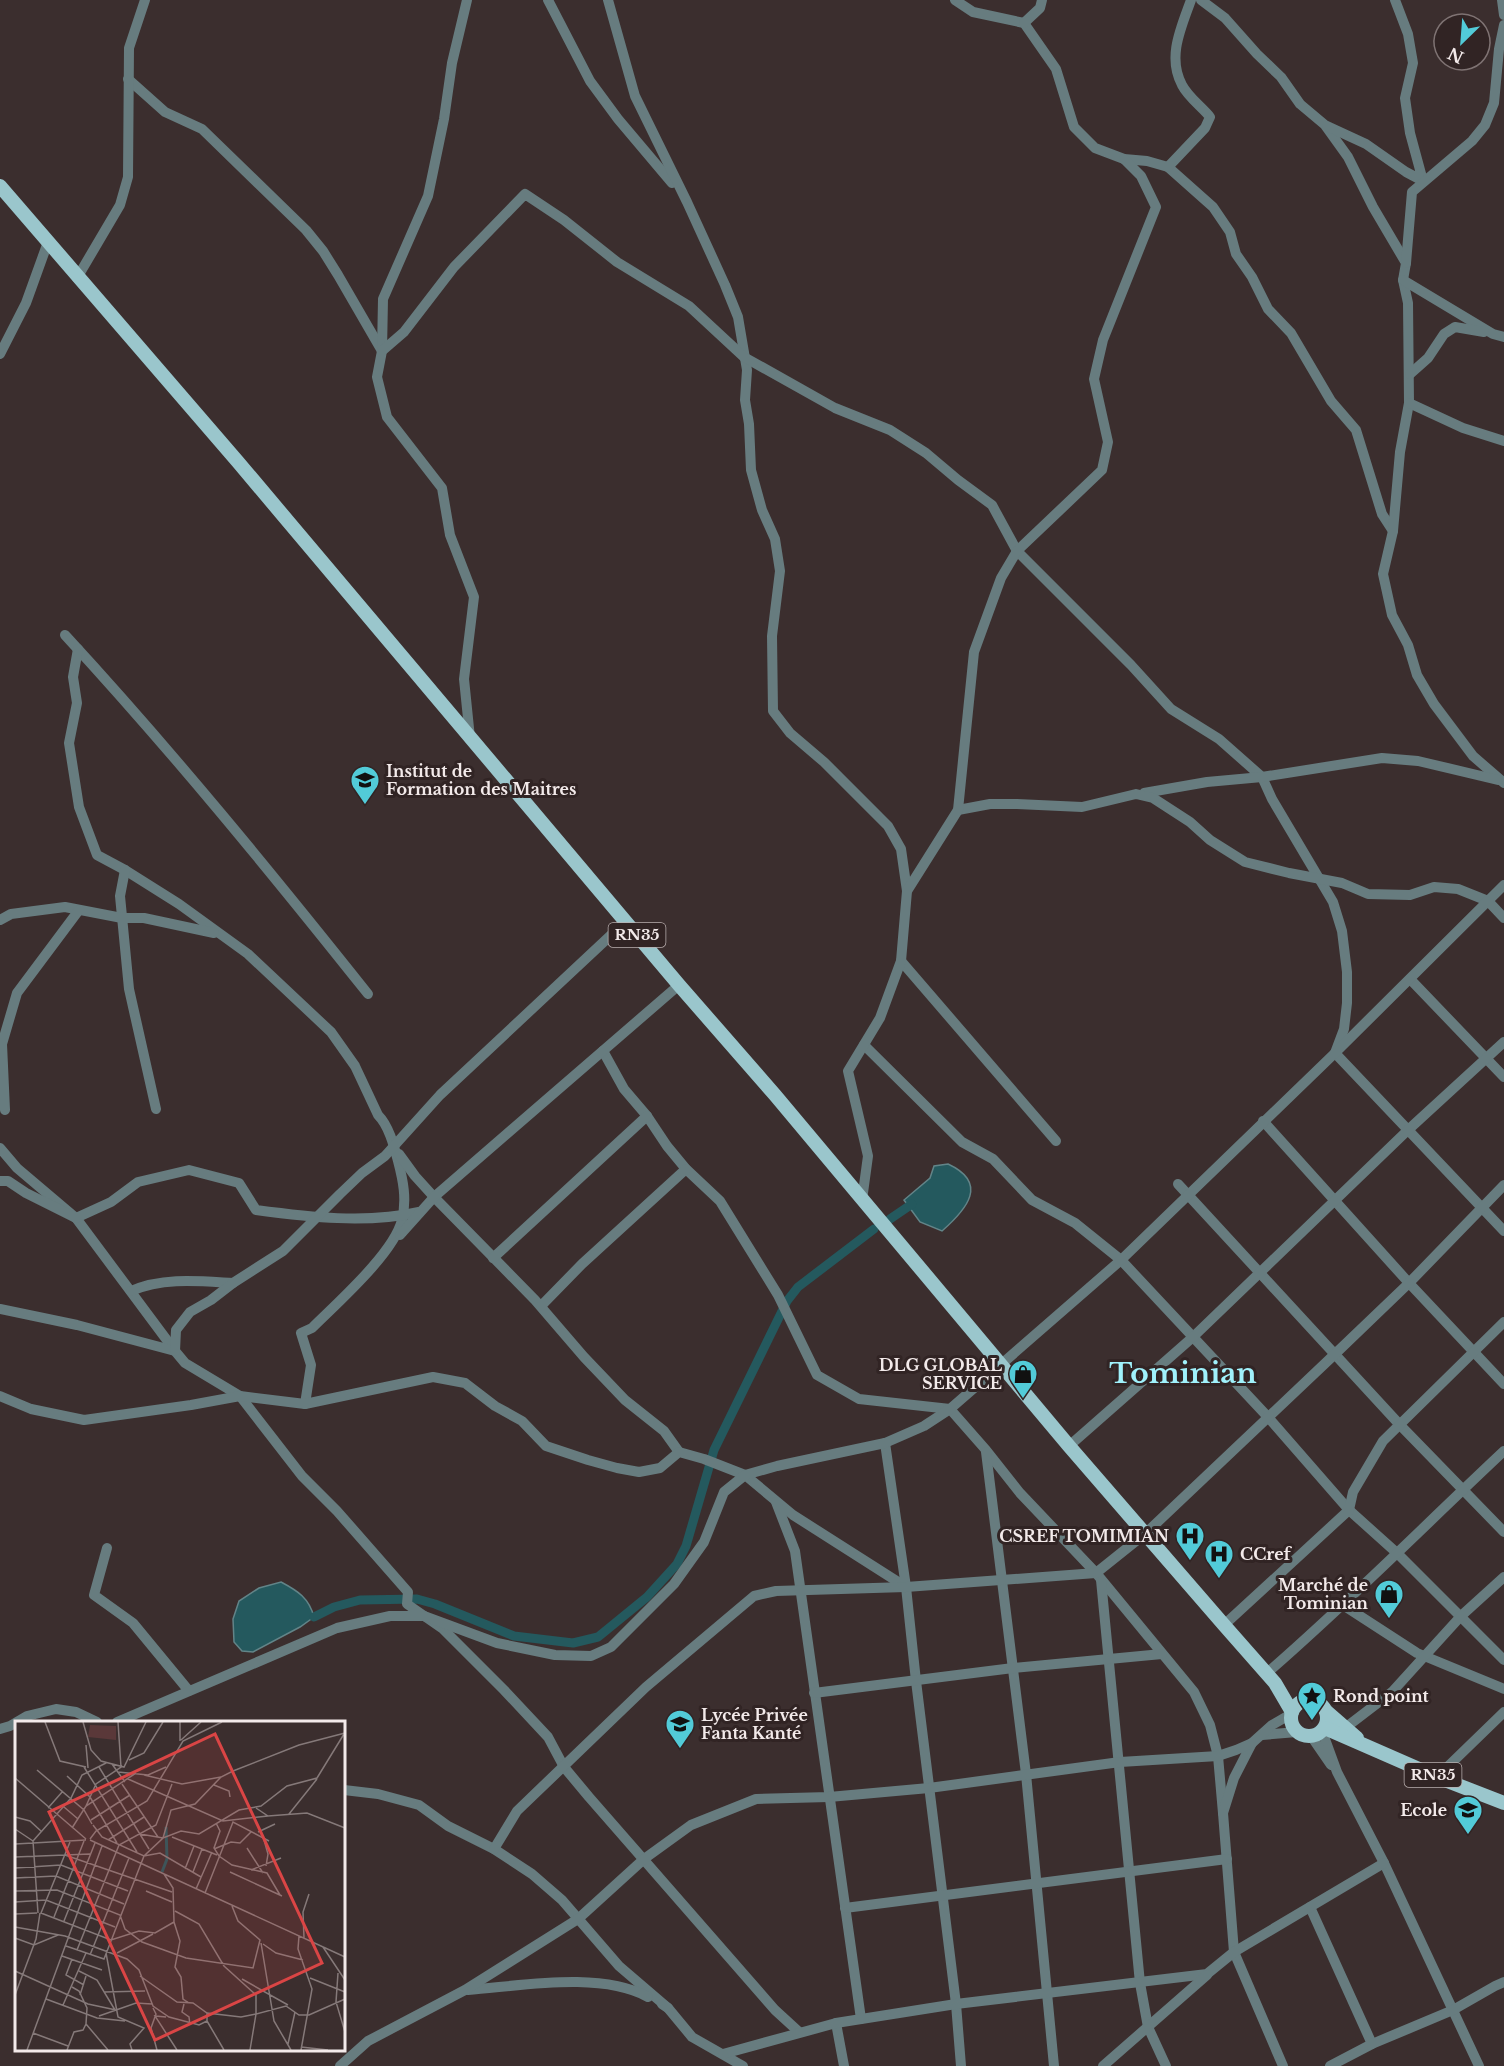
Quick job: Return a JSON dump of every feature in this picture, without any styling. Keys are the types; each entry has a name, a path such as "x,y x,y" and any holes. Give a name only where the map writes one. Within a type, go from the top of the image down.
{"main road":[{"name":"RN35","path":"0,186 238,462 679,986 776,1095 1069,1446 1271,1678 1292,1713 1291,1722 1297,1732 1302,1735 1319,1732 1339,1735 1363,1743 1437,1777 1504,1803"},
{"name":"RN35","path":"1271,1678 1294,1694 1318,1702 1363,1743"},
{"path":"1292,1713 1299,1703 1311,1700"},
{"path":"1319,1732 1327,1719 1326,1711"}],"street":[{"path":"77,278 120,205 128,177 129,48 145,0"},
{"path":"467,0 452,63 444,119 428,196 383,299 382,351 377,377 387,417 442,488 450,536 474,597 464,679 471,738"},
{"path":"548,0 590,81 618,119 687,202"},
{"path":"608,0 634,96 687,202 738,317 747,370 745,400 749,424 751,470 762,510 775,539 780,571 772,636 773,711 790,733 824,762 888,826 901,849 907,891 901,961 880,1018 848,1071 868,1156 862,1200"},
{"path":"955,0 974,12 1024,23 1056,69 1074,127 1095,147 1124,159 1147,161 1168,167 1213,207 1230,232 1236,254 1252,277 1268,309 1291,333 1331,401 1356,430 1382,514 1394,531"},
{"path":"1024,23 1040,8 1042,0"},
{"path":"1168,167 1205,128 1210,117 1182,86 1174,60 1181,27 1191,0"},
{"path":"1201,0 1225,18 1281,77 1300,104 1325,125 1348,157 1372,207 1406,263"},
{"path":"1395,0 1408,33 1413,63 1405,98 1410,133 1424,181"},
{"path":"1502,0 1504,15"},
{"path":"1503,782 1473,756 1434,704 1417,675 1408,645 1392,615 1383,574 1394,531 1400,452 1408,403 1410,374 1408,303 1403,280 1412,192 1472,141 1485,125 1494,103 1499,49 1504,25"},
{"path":"128,79 165,112 202,129 306,230 323,251 382,351"},
{"path":"1325,125 1366,144 1406,172 1424,181"},
{"path":"907,891 958,810 974,652 1001,578 1017,551 1102,470 1107,442 1094,379 1107,331 1156,207 1141,176 1124,159"},
{"path":"382,351 404,332 454,267 525,194 564,220 616,262 689,306 744,357 835,408 890,430 926,453 992,505 1017,551 1131,665 1171,709 1219,739 1262,777 1333,902 1342,931 1347,972 1347,1003 1344,1029 1335,1053"},
{"path":"0,354 26,303 48,242"},
{"path":"1403,280 1499,336"},
{"path":"1410,374 1428,358 1444,334 1455,327 1499,336"},
{"path":"1408,403 1463,428 1504,441"},
{"path":"65,635 123,698 275,877 368,994"},
{"path":"78,649 73,677 77,703 69,743 79,807 97,855 179,904 248,954 331,1032 355,1066 382,1119 394,1147 405,1187 402,1216 389,1248"},
{"path":"958,810 990,804 1082,807 1136,794 1208,782 1262,777 1382,758 1419,761 1503,782"},
{"path":"1136,794 1154,798 1190,822 1210,840 1245,861 1342,883 1368,894 1410,895 1434,887 1458,889 1488,901 1504,918"},
{"path":"125,870 120,896 129,989 156,1108"},
{"path":"119,1721 337,1628 390,1616 424,1616 498,1643 555,1655 591,1656 611,1647 674,1584 704,1542 724,1492 745,1476 777,1466 885,1443 924,1426 950,1409 1121,1260 1335,1053 1504,885"},
{"path":"0,920 11,914 65,907 122,918 144,918 220,934"},
{"path":"5,1110 2,1044 17,993 79,910"},
{"path":"175,1351 176,1330 190,1312 282,1251 362,1173 394,1147 440,1095 625,922"},
{"path":"901,961 1056,1141"},
{"path":"1410,979 1504,1077"},
{"path":"305,1404 311,1365 301,1333 312,1328 389,1248 434,1197 679,986"},
{"path":"1069,1446 1194,1337 1408,1130 1504,1042"},
{"path":"864,1045 962,1142 993,1158 1032,1200 1075,1223 1121,1260 1267,1416 1349,1510 1398,1554 1504,1660"},
{"path":"603,1051 624,1089 647,1116 667,1146 686,1169 720,1201 778,1295 818,1375 859,1399 950,1409 1020,1493 1099,1576 1194,1692 1210,1725 1218,1756 1234,1952 1283,2066"},
{"path":"1335,1053 1504,1231"},
{"path":"493,1258 647,1116"},
{"path":"1263,1121 1409,1283 1504,1384"},
{"path":"394,1147 415,1176 541,1306 584,1357 625,1400 664,1431 680,1452 718,1464 745,1476 823,1534 906,1587"},
{"path":"0,1148 17,1167 76,1218 185,1363 240,1396 302,1476 337,1511 408,1592 407,1604 443,1629 548,1737 564,1767 775,2010 800,2032"},
{"path":"541,1306 582,1264 686,1169"},
{"path":"76,1218 111,1202 138,1182 189,1170 238,1183 256,1210 315,1218 402,1216 419,1212"},
{"path":"0,1181 8,1181 76,1218"},
{"path":"1178,1184 1400,1425 1504,1533"},
{"path":"494,1849 517,1811 646,1687 754,1596 777,1591 906,1587 1001,1579 1099,1576 1409,1283 1504,1185"},
{"path":"131,1291 144,1285 190,1280 233,1283"},
{"path":"0,1309 77,1325 175,1351"},
{"path":"1224,1626 1349,1510 1353,1492 1383,1441 1504,1322"},
{"path":"0,1396 31,1409 84,1420 240,1396 305,1404 433,1377 465,1383 495,1407 522,1421 546,1446 588,1460 639,1472 660,1468 680,1452"},
{"path":"885,1443 906,1587 956,2004 961,2066"},
{"path":"986,1450 1026,1774 1054,2066"},
{"path":"1271,1678 1343,1605 1504,1451"},
{"path":"776,1500 795,1551 861,2019"},
{"path":"107,1548 94,1595 133,1623 189,1691"},
{"path":"1099,1576 1120,1762 1140,1983 1148,2027 1166,2066"},
{"path":"1346,1728 1392,1692 1461,1616 1504,1577"},
{"path":"1343,1605 1417,1653 1504,1689"},
{"path":"814,1693 1013,1668 1162,1654"},
{"path":"18,1721 27,1716 56,1709 76,1712 95,1721"},
{"path":"1437,1777 1504,1712"},
{"path":"340,2066 368,2041 465,1990 578,1919 644,1859 691,1825 756,1798 829,1797 929,1788 1120,1762 1218,1756 1252,1743 1272,1725 1292,1713"},
{"path":"0,1729 15,1723"},
{"path":"1262,1735 1297,1732"},
{"path":"1319,1732 1384,1863 1479,2066"},
{"path":"1223,1813 1234,1778 1252,1743"},
{"path":"345,1790 378,1794 419,1806 448,1826 494,1849 532,1874 561,1900 619,1966 668,2008 692,2037 743,2066"},
{"path":"845,1908 1227,1859"},
{"path":"1103,2066 1234,1952 1384,1863"},
{"path":"1310,1907 1372,2044"},
{"path":"723,2054 836,2022 956,2004 1207,1974"},
{"path":"1330,2066 1372,2044 1453,2010 1504,1982"},
{"path":"465,1990 538,1983 609,1983 637,1991 668,2008"},
{"path":"836,2022 844,2066"},
{"path":"350,2066 368,2041"}],"water":[{"path":"948,1164 961,1171 968,1179 971,1188 966,1205 942,1231 920,1222 904,1200 930,1178 934,1166"},
{"path":"281,1582 302,1596 314,1617 253,1652 242,1651 234,1642 233,1619 239,1601 259,1588"}],"waterway":[{"path":"890,1219 912,1204"},
{"path":"314,1617 334,1607 360,1600 417,1599 514,1636 573,1643 598,1637 647,1597 677,1564 686,1546 714,1450 787,1301 798,1287 874,1229"}],"place":[{"name":"Institut de Formation des Maitres","path":"365,806"},
{"name":"DLG GLOBAL SERVICE","path":"1023,1400"},
{"name":"CSREF TOMIMIAN","path":"1190,1562"},
{"name":"CCref","path":"1219,1580"},
{"name":"Marché de Tominian","path":"1389,1620"},
{"name":"Rond point","path":"1312,1722"},
{"name":"Lycée Privée Fanta Kanté","path":"680,1750"},
{"name":"Ecole","path":"1468,1836"}],"district":[{"name":"Tominian","path":"1183,1373"}]}
